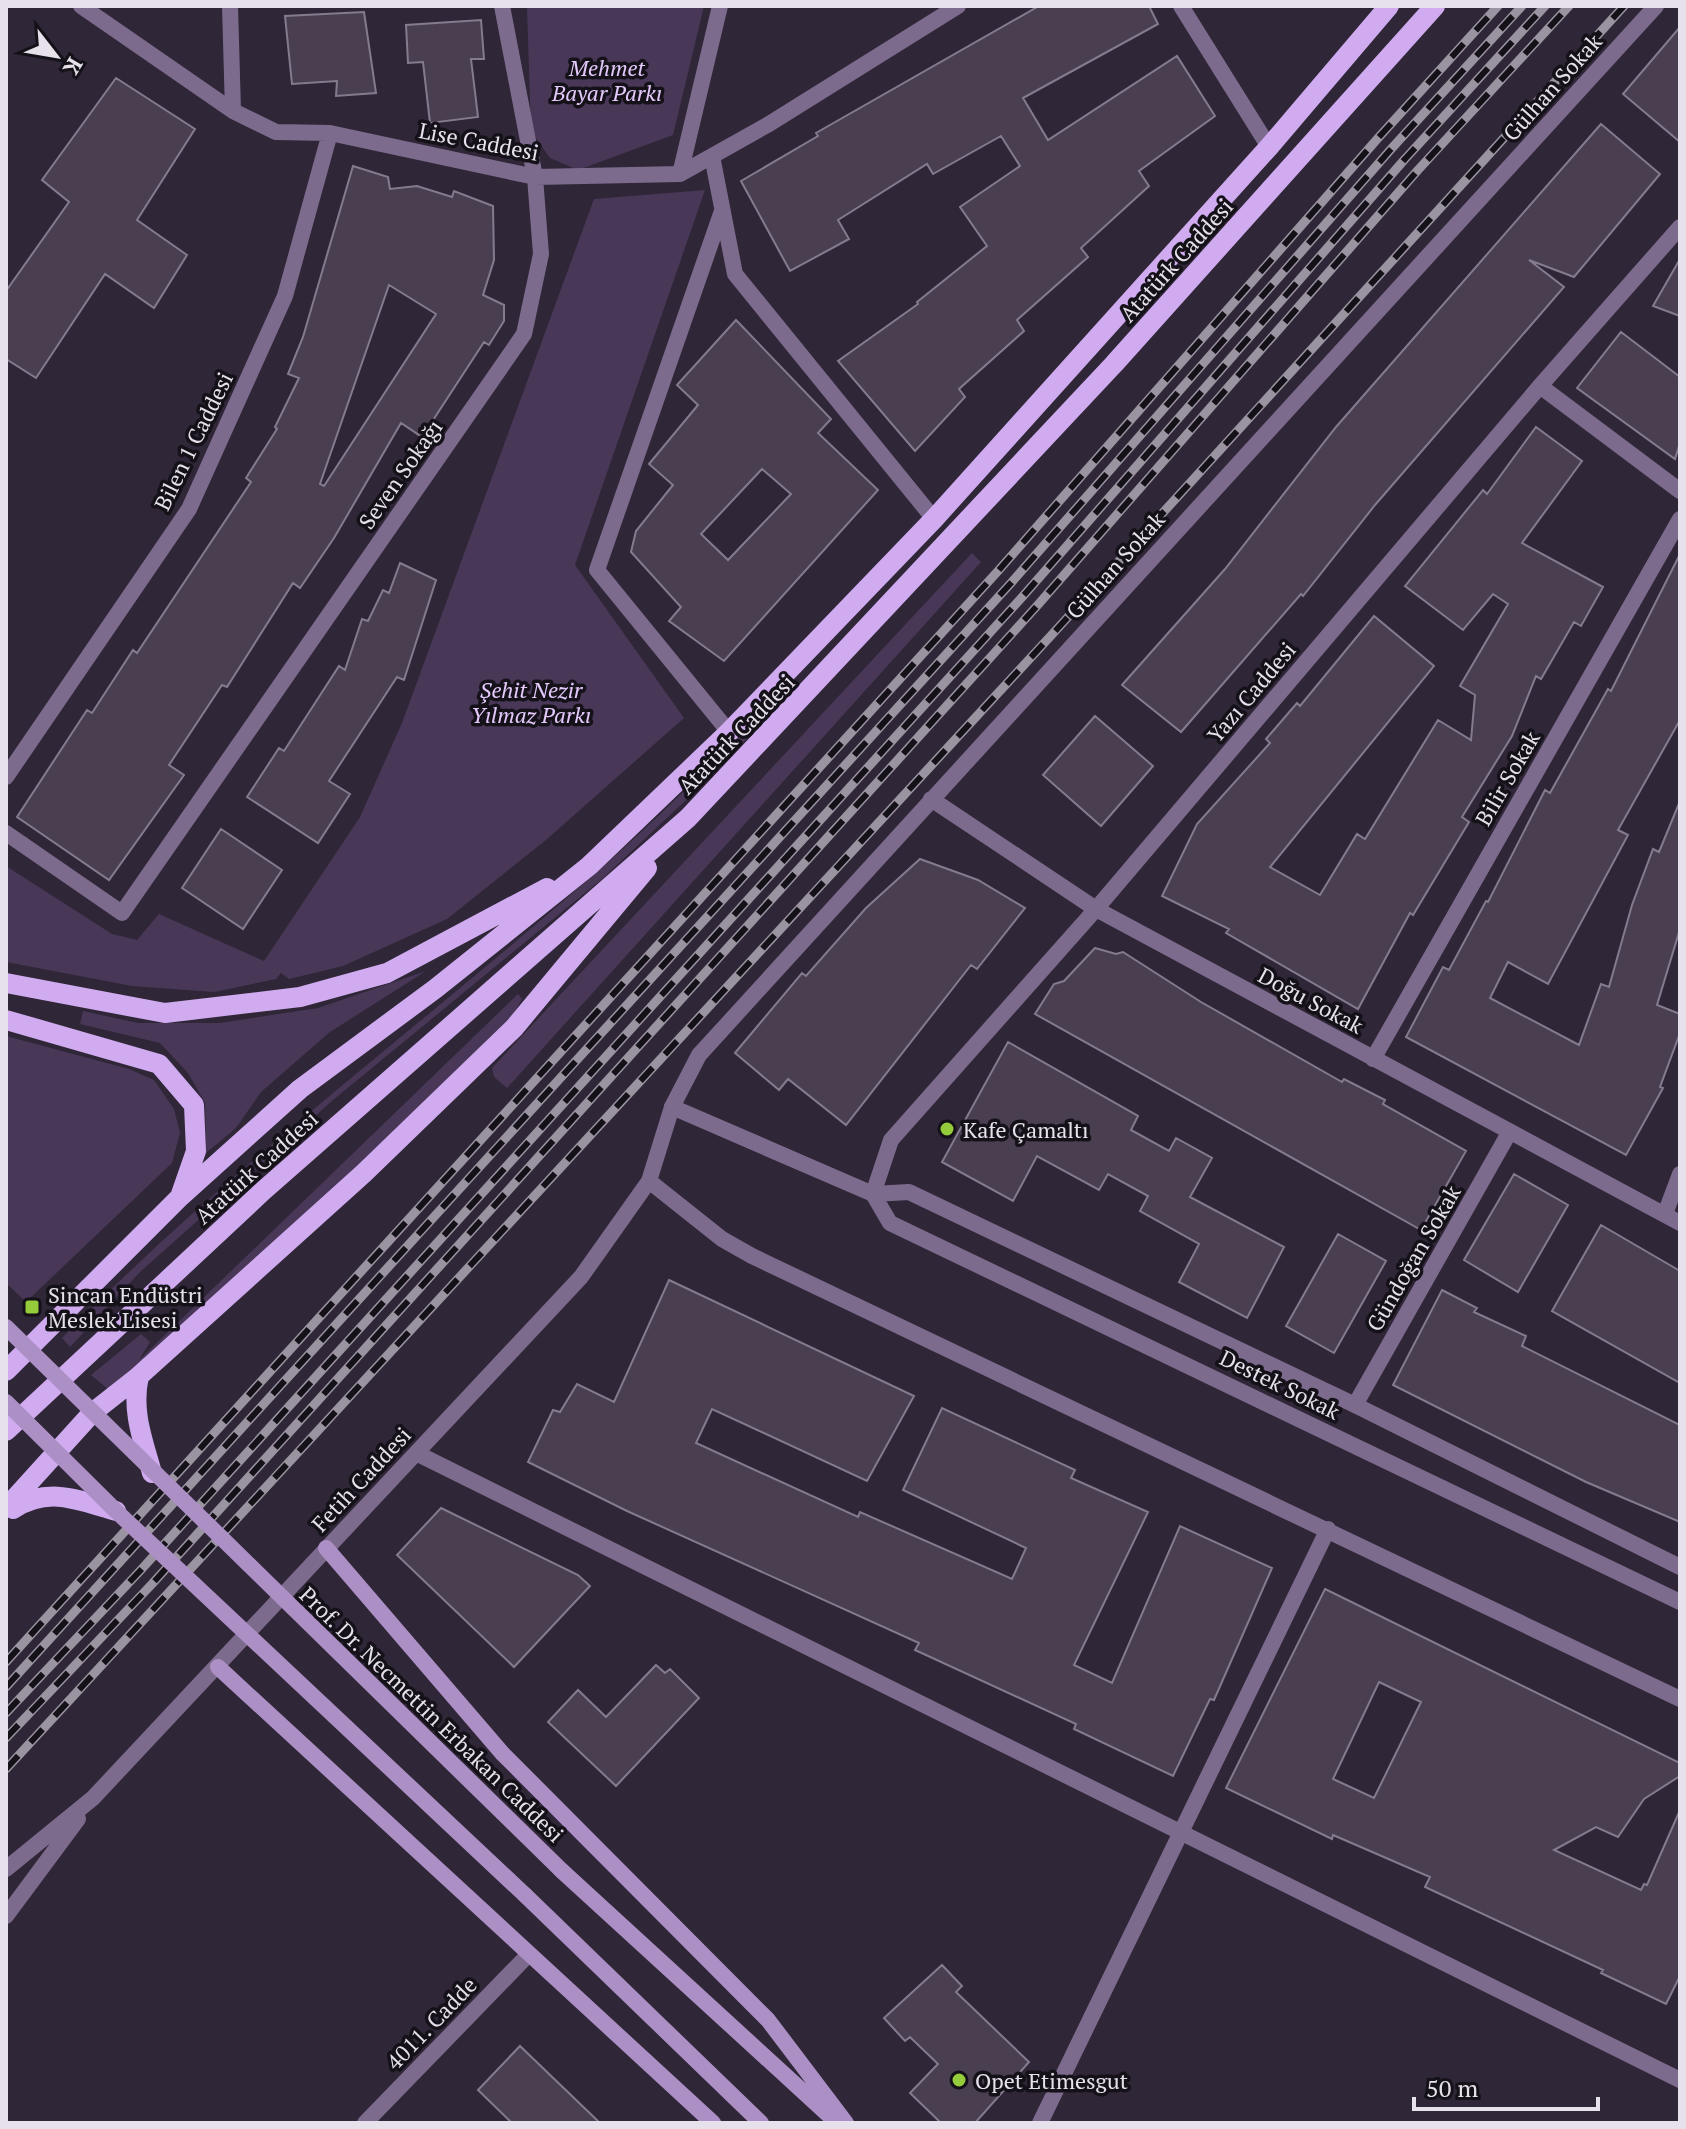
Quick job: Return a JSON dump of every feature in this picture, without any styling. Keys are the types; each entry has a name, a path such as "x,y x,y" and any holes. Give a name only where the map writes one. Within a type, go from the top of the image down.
{"main road":[{"name":"Atatürk Caddesi","path":"6,1431 264,1190 688,818 1114,364 1435,6"},
{"name":"Atatürk Caddesi","path":"6,1371 180,1197 300,1089 435,989 589,866 729,732 934,519 1269,147 1382,12"},
{"path":"6,1510 92,1413 139,1376 364,1173 514,1028 688,818"},
{"path":"6,983 165,1013 300,997 387,973 589,866"},
{"path":"6,1020 159,1064 194,1105 196,1151 180,1197"},
{"name":"Prof. Dr. Necmettin Erbakan Caddesi","path":"6,1327 562,1871 837,2123"},
{"path":"139,1376 134,1398 152,1473"},
{"path":"6,1402 116,1511 525,1895 761,2123"},
{"path":"6,1510 29,1498 57,1494 116,1511"},
{"path":"326,1548 502,1753 768,2020 846,2123"},
{"path":"218,1667 713,2123"}],"street":[{"name":"Lise Caddesi","path":"81,6 233,111 276,132 330,133 535,177 680,174 958,6"},
{"path":"230,6 233,111"},
{"name":"Seven Sokağı","path":"6,833 122,913 524,334 541,254 535,177 502,6"},
{"path":"680,174 720,6"},
{"path":"1181,6 1269,147"},
{"name":"Gülhan Sokak","path":"649,1181 672,1107 699,1055 1656,6"},
{"name":"Bilen 1 Caddesi","path":"6,777 189,509 285,296 330,133"},
{"path":"712,156 735,274 934,519"},
{"path":"722,211 597,570 729,732"},
{"name":"Yazı Caddesi","path":"873,1194 891,1140 1096,909 1540,386 1680,227"},
{"path":"1540,386 1680,491"},
{"name":"Bilir Sokak","path":"1373,1059 1680,519"},
{"name":"Doğu Sokak","path":"931,799 1096,909 1680,1223"},
{"name":"Destek Sokak","path":"672,1107 873,1194 909,1192 1355,1405 1680,1567"},
{"name":"Gündoğan Sokak","path":"1355,1405 1509,1133"},
{"path":"1665,1214 1680,1174"},
{"path":"649,1181 722,1239 752,1256 1680,1699"},
{"name":"Fetih Caddesi","path":"6,1869 93,1798 218,1667 581,1277 649,1181"},
{"name":"Destek Sokak","path":"873,1194 890,1223 1680,1602"},
{"path":"416,1453 1680,2080"},
{"path":"1040,2123 1328,1529"},
{"name":"Fetih Caddesi","path":"6,1916 93,1798"},
{"name":"4011. Cadde","path":"365,2123 529,1954"}],"green space":[{"name":"Mehmet Bayar Parkı","path":"704,6 673,135 578,170 550,158 531,131 527,8"},
{"name":"Şehit Nezir Yılmaz Parkı","path":"705,190 575,565 684,718 546,840 447,919 343,966 289,979 281,973 276,979 214,992 132,986 6,962 6,866 112,934 137,940 159,914 264,961 360,817 402,723 594,199"},
{"path":"972,553 981,562 507,1088 494,1077 492,1068"},
{"path":"783,690 789,695 702,785 602,879 333,1100 140,1272 70,1347 62,1338 122,1279 247,1166 597,872 679,796"},
{"path":"426,971 330,1032 261,1092 236,1128 200,1158 206,1143 205,1103 188,1073 160,1043 80,1024 83,1011 138,1023 220,1023 318,1008"},
{"path":"518,994 522,999 513,1015 376,1151 109,1390 91,1375 141,1334 150,1342 139,1360"},
{"path":"6,1036 129,1069 154,1080 174,1109 180,1133 172,1163 26,1302 6,1283"}],"building":[{"path":"1039,6 1149,6 1158,24 1023,98 1048,140 1177,56 1215,116 1139,171 1149,186 1081,248 1088,257 1017,320 1024,331 959,389 965,397 915,451 838,361 918,304 987,246 960,207 1020,166 1001,136 933,174 927,164 838,220 849,239 790,271 741,181 818,136 816,133"},
{"path":"364,12 376,93 336,96 337,81 292,84 285,16"},
{"path":"481,20 484,59 471,59 478,117 430,123 423,62 408,63 406,25"},
{"path":"1680,27 1680,142 1623,94"},
{"path":"116,78 195,129 137,220 187,255 154,308 105,274 36,378 6,359 6,291 69,202 42,180"},
{"path":"1601,124 1660,174 1574,277 1529,260 1564,287 1375,505 1303,596 1301,594 1181,732 1122,685 1225,569 1336,427"},
{"path":"353,166 388,177 390,189 417,186 452,197 454,191 493,206 494,260 483,295 504,305 504,321 489,345 484,342 422,437 401,423 334,538 300,588 293,583 227,687 222,685 169,765 184,775 109,880 17,817 87,710 92,713 133,650 137,653 251,482 246,478 277,429 275,427 299,378 288,374 303,337","holes":["389,285 436,314 324,486 320,484"]},
{"path":"1680,259 1680,316 1653,306"},
{"path":"736,320 831,419 818,433 878,490 724,661 669,621 681,607 631,552 636,531 673,485 649,464 698,405 677,385","holes":["762,469 791,494 728,560 701,534"]},
{"path":"1621,332 1680,377 1680,443 1675,459 1577,388"},
{"path":"1536,427 1582,461 1522,543 1603,587 1581,626 1574,622 1541,679 1536,676 1512,736 1462,817 1469,822 1413,915 1410,913 1358,1009 1226,933 1229,929 1162,896 1197,824 1270,743 1266,739 1297,703 1300,706 1374,616 1434,666 1270,867 1320,895 1357,834 1365,839 1438,720 1471,740 1475,695 1460,686 1508,604 1493,594 1463,630 1405,586 1483,490 1487,494"},
{"path":"1680,554 1680,720 1618,830 1628,835 1548,984 1508,962 1490,998 1579,1045 1601,984 1609,987 1632,905 1653,849 1659,852 1680,801 1680,929 1657,1005 1680,1014 1680,1033 1660,1087 1663,1088 1626,1155 1406,1037 1443,967 1449,970 1488,902 1545,790 1550,793 1608,689 1611,691"},
{"path":"400,563 436,580 404,680 397,677 329,781 350,794 318,843 247,797 279,748 284,751 339,666 345,670 362,619 368,621 383,590 389,593"},
{"path":"1095,716 1153,766 1101,826 1043,775"},
{"path":"221,829 282,870 243,929 182,888"},
{"path":"920,859 978,880 1025,908 977,969 971,965 846,1125 788,1079 779,1090 735,1053 802,973 806,976 866,908"},
{"path":"1095,948 1116,954 1123,952 1201,1002 1342,1082 1344,1079 1385,1100 1383,1104 1466,1151 1421,1230 1035,1014 1054,984 1064,981"},
{"path":"1008,1042 1138,1116 1131,1130 1169,1151 1176,1138 1212,1158 1190,1197 1284,1247 1247,1318 1179,1282 1199,1244 1140,1211 1148,1196 1108,1174 1099,1190 1037,1156 1013,1201 942,1162"},
{"path":"1514,1174 1568,1205 1518,1292 1464,1260"},
{"path":"1601,1225 1680,1271 1680,1383 1552,1311"},
{"path":"1338,1234 1386,1261 1334,1353 1286,1326"},
{"path":"669,1280 914,1396 867,1481 712,1409 696,1443 858,1517 860,1512 1012,1579 1026,1548 903,1490 942,1408 1075,1470 1071,1478 1148,1512 1074,1665 1112,1683 1180,1526 1272,1568 1214,1700 1210,1699 1173,1776 1074,1729 1076,1724 915,1650 919,1643 627,1511 528,1462 553,1410 560,1412 577,1384 614,1402"},
{"path":"1442,1290 1477,1308 1474,1312 1526,1336 1522,1346 1680,1425 1680,1522 1586,1482 1393,1385"},
{"path":"441,1508 578,1575 590,1586 514,1667 397,1555"},
{"path":"1325,1589 1680,1763 1680,1776 1644,1799 1618,1837 1596,1827 1554,1850 1641,1890 1644,1884 1647,1885 1680,1810 1680,1976 1666,2004 1601,1973 1603,1970 1425,1887 1430,1877 1333,1835 1332,1839 1226,1788","holes":["1379,1682 1421,1702 1374,1798 1333,1779"]},
{"path":"656,1665 665,1673 670,1669 699,1698 616,1786 548,1722 578,1690 606,1717"},
{"path":"942,1965 962,1986 956,1992 1029,2062 975,2123 941,2123 910,2093 938,2064 910,2037 905,2041 884,2018"},
{"path":"520,2046 600,2123 512,2123 478,2090"}],"railway":[{"path":"6,1662 998,571 1498,6"},
{"path":"6,1687 1011,583 1392,148 1522,6"},
{"path":"6,1713 139,1572 1024,595 1405,159 1545,6"},
{"path":"6,1738 152,1584 1036,607 1418,170 1569,6"},
{"path":"6,1769 1058,628 1624,6"}],"place":[{"name":"Kafe Çamaltı","path":"947,1129"},
{"name":"Sincan Endüstri Meslek Lisesi","path":"32,1307"},
{"name":"Opet Etimesgut","path":"959,2080"}]}
